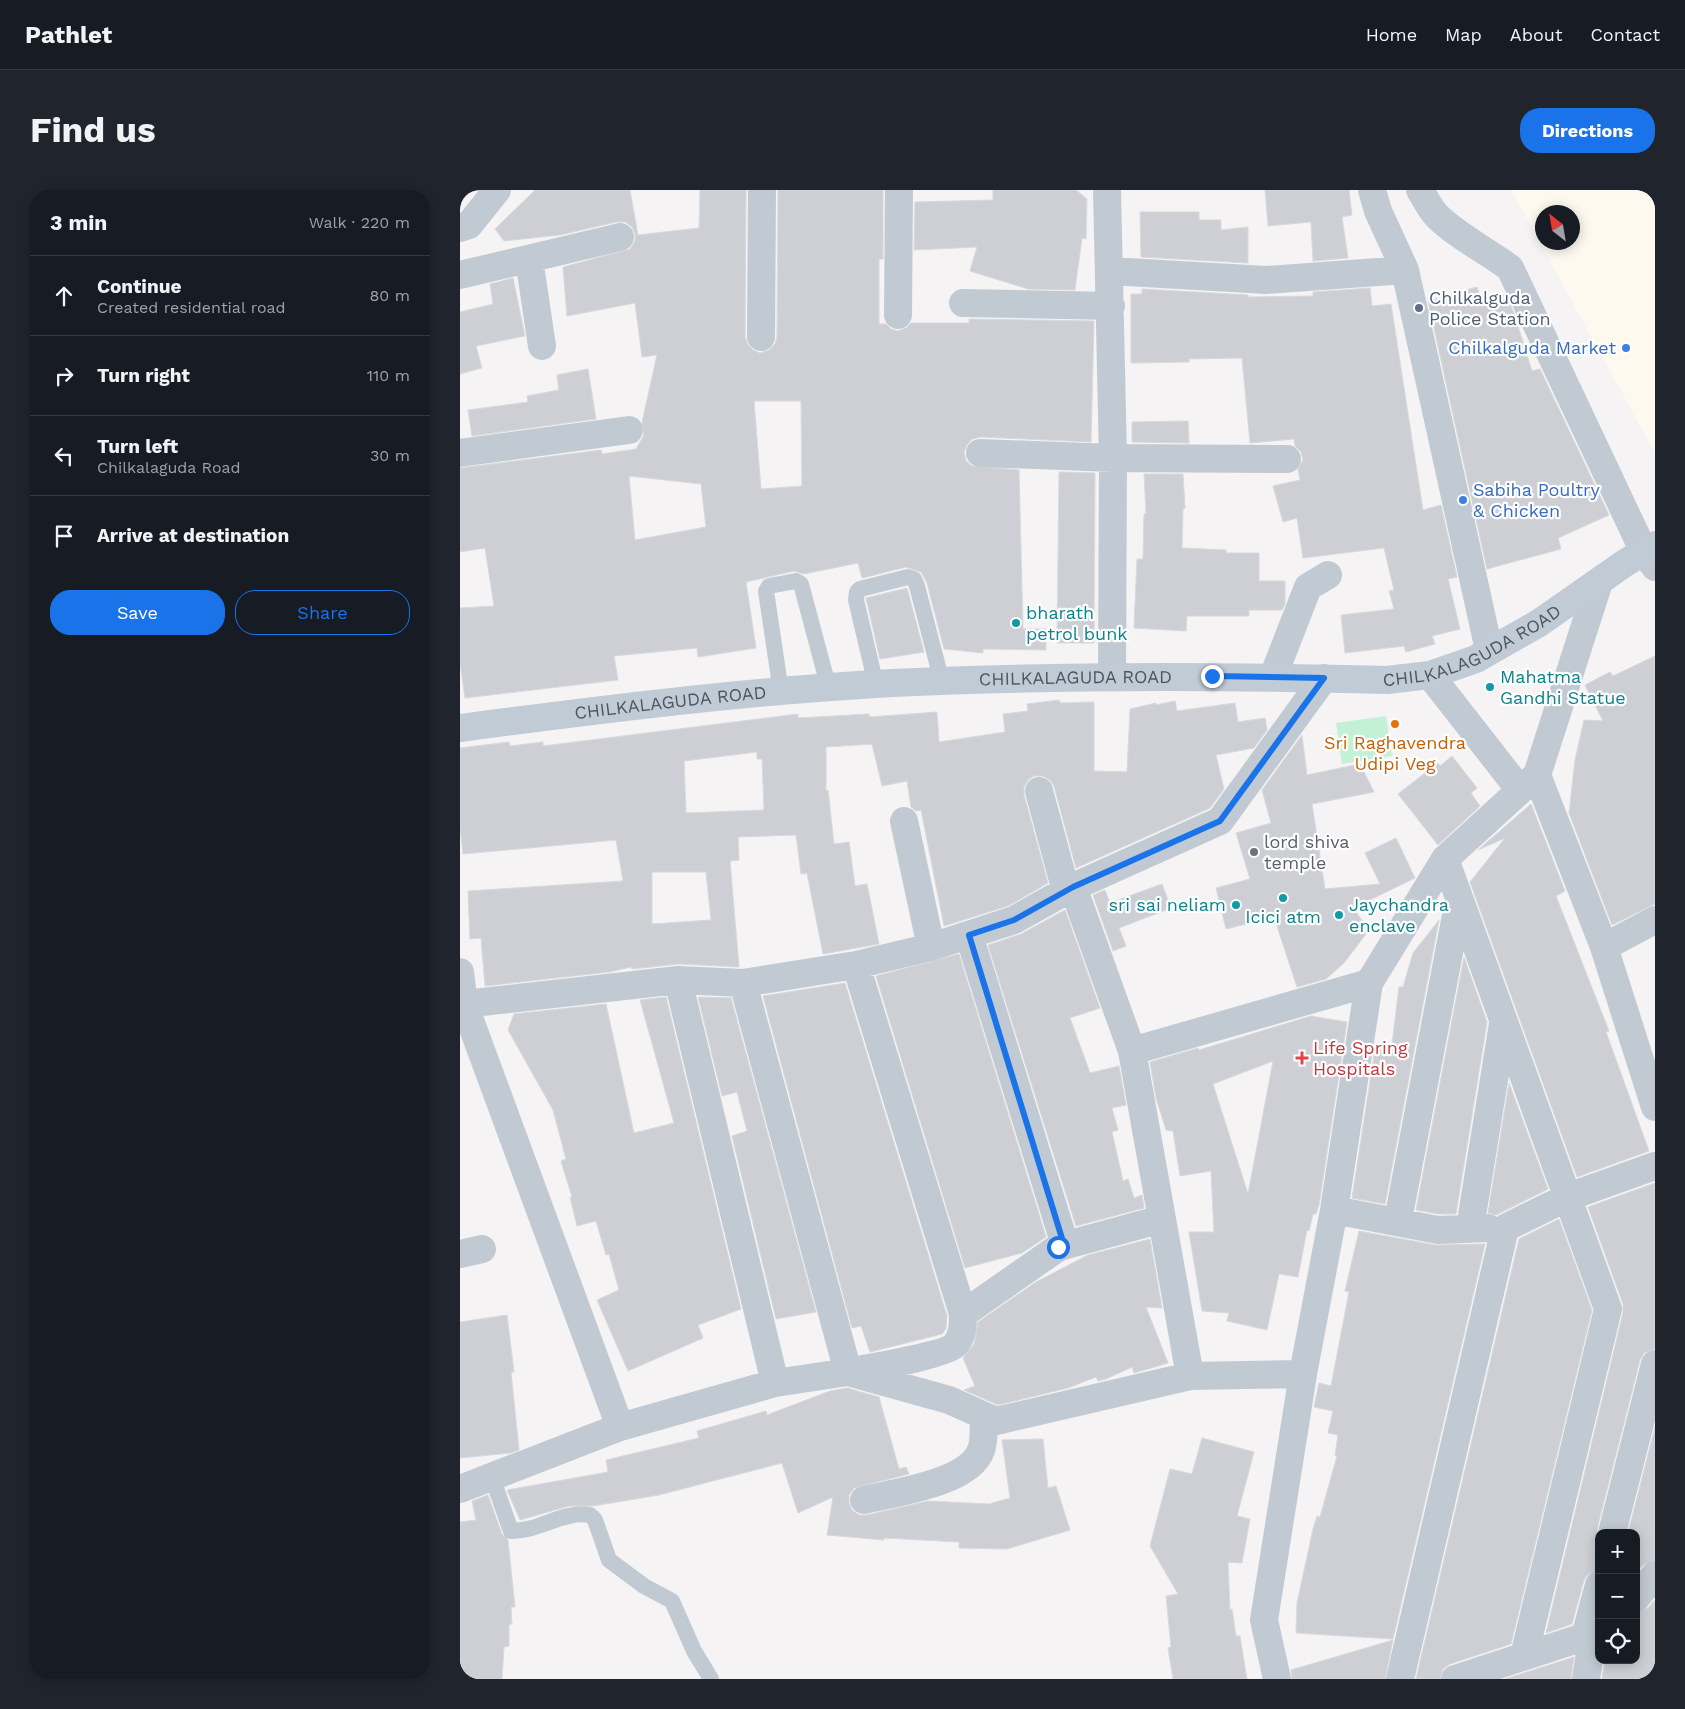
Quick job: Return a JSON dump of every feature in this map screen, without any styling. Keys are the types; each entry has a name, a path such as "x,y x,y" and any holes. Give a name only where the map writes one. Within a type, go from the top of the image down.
{"main road":[{"name":"CHILKALAGUDA ROAD","path":"460,728 656,703 876,684 1112,676 1387,680 1430,675 1476,658 1539,624 1599,582 1651,555"}],"street":[{"path":"460,228 469,225 497,190"},
{"path":"761,337 762,190"},
{"path":"898,315 899,190"},
{"path":"1107,190 1111,306 1112,676"},
{"path":"1372,190 1378,211 1405,270 1489,650"},
{"path":"1420,190 1435,215 1450,228 1485,249 1510,268 1651,555"},
{"path":"460,275 620,236"},
{"path":"529,259 542,346"},
{"path":"1110,271 1266,280 1405,270"},
{"path":"963,303 1111,306"},
{"path":"460,453 629,430"},
{"path":"980,453 1112,458 1288,459"},
{"path":"1273,677 1308,587 1328,575"},
{"path":"1277,1679 1264,1620 1303,1374 1334,1210 1369,983 1444,859 1529,783 1599,582"},
{"path":"1430,675 1529,783 1604,947 1655,1107"},
{"path":"464,1004 678,980 743,983 856,965 931,948 1014,920 1070,889 1220,821 1324,678"},
{"path":"1039,791 1070,889 1132,1051 1190,1376"},
{"path":"904,821 931,948"},
{"path":"1444,859 1608,1309 1524,1656"},
{"path":"1398,1220 1460,899"},
{"path":"1604,947 1655,920"},
{"path":"969,935 1064,1245"},
{"path":"460,1489 620,1427 775,1383 848,1372 940,1352 956,1345 963,1329 963,1314 856,965"},
{"path":"460,972 464,1004 620,1427"},
{"path":"678,980 775,1383"},
{"path":"743,983 848,1372"},
{"path":"1132,1051 1369,983"},
{"path":"1470,1228 1504,1023"},
{"path":"1334,1210 1398,1220 1438,1230 1505,1228 1568,1197 1655,1166"},
{"path":"963,1314 1058,1247 1162,1219"},
{"path":"1400,1679 1505,1228"},
{"path":"1613,1529 1655,1364"},
{"path":"848,1372 949,1400 996,1421 1190,1376 1303,1374"},
{"path":"864,1500 943,1481 962,1471 975,1461 981,1450 984,1416"},
{"path":"1640,1593 1655,1575"},
{"path":"1586,1679 1595,1613"},
{"path":"1455,1679 1592,1634"}],"lane":[{"path":"876,684 856,600 857,592 860,589 908,577 914,579 917,586 942,682"},
{"path":"781,692 766,591 768,586 796,580 801,584 829,689"},
{"path":"492,1477 511,1531 532,1528 573,1515 590,1514 595,1520 609,1560 637,1581 672,1601 694,1651 711,1679"}],"shaded area":[{"name":"Chilkalguda Market","path":"1511,190 1655,190 1655,453 1544,250 1580,250 1580,205 1535,205 1535,234"}],"green space":[{"path":"1386,716 1392,756 1342,764 1336,723"}],"building":[{"path":"535,190 630,190 638,235 699,228 700,190 746,190 745,337 748,345 760,353 769,350 775,344 777,337 778,190 883,190 883,259 879,259 879,324 886,324 891,329 898,331 906,328 911,323 969,323 969,319 1094,321 1091,442 981,437 972,439 964,452 966,461 972,466 1019,470 1023,629 1046,629 1046,650 983,649 983,653 944,649 927,583 921,572 906,567 862,578 858,563 804,574 794,571 746,582 756,648 698,657 697,648 614,656 618,680 465,698 460,663 460,608 494,606 485,548 460,552 460,468 601,450 602,454 636,449 644,435 642,422 657,355 642,357 635,303 567,316 563,267 630,249 635,241 632,227 625,222 616,222 560,235 504,241 495,229","holes":["754,401 801,401 802,486 761,489","629,476 701,484 706,527 635,540"]},
{"path":"993,190 1076,190 1087,199 1086,239 1082,238 1075,290 1028,289 970,271 977,247 914,250 915,202 993,200"},
{"path":"1265,190 1349,190 1352,215 1342,217 1348,258 1313,261 1311,222 1268,226"},
{"path":"1140,212 1199,212 1199,220 1221,220 1221,230 1248,227 1248,263 1141,257"},
{"path":"513,278 525,336 476,346 482,368 460,374 460,312 493,304 490,284"},
{"path":"1477,287 1482,303 1505,294 1514,313 1532,371 1540,369 1609,515 1558,538 1561,549 1487,569 1428,301"},
{"path":"1370,288 1372,306 1391,304 1423,510 1441,505 1457,577 1448,579 1460,629 1432,636 1435,644 1406,652 1404,646 1345,653 1341,615 1394,609 1389,591 1394,590 1384,548 1303,558 1297,518 1283,522 1273,486 1300,480 1298,469 1303,460 1301,452 1295,446 1294,439 1250,443 1242,358 1189,359 1189,362 1131,363 1131,294 1142,294 1142,289 1248,295 1248,297 1313,296 1313,292"},
{"path":"588,369 596,419 472,436 468,410 528,402 527,396 559,390 557,375"},
{"path":"1188,421 1189,443 1132,442 1132,422"},
{"path":"1059,472 1095,473 1094,643 1057,643"},
{"path":"1144,474 1183,474 1185,508 1183,509 1182,548 1226,550 1226,553 1259,553 1259,581 1285,581 1285,604 1282,610 1249,610 1249,616 1187,616 1186,631 1134,628 1137,559 1143,559 1144,514 1146,514"},
{"path":"907,588 924,652 880,659 866,598"},
{"path":"1655,656 1655,904 1612,925 1569,813 1575,760 1584,720 1603,721 1585,685 1610,672 1613,676"},
{"path":"1059,700 1060,703 1094,702 1094,771 1127,772 1130,709 1175,701 1177,711 1235,703 1238,722 1265,718 1267,730 1254,748 1216,755 1224,789 1210,808 1076,868 1054,786 1050,780 1043,776 1034,776 1028,780 1024,787 1024,795 1048,883 1008,906 944,926 921,810 916,811 911,807 907,781 882,786 872,744 826,747 826,791 828,790 834,844 849,842 855,886 867,884 879,944 823,954 807,873 801,874 796,835 738,837 739,860 730,861 739,967 679,964 632,969 631,967 609,972 485,986 481,938 470,939 468,891 623,881 616,840 463,854 460,827 460,748 509,742 510,746 543,742 543,746 798,714 798,718 869,714 869,717 937,712 939,742 1005,732 1003,714 1028,711 1027,704","holes":["757,752 757,759 762,759 764,810 686,813 684,761","652,872 706,872 711,920 652,924"]},
{"path":"1302,735 1307,775 1360,764 1374,792 1312,804 1325,889 1380,884 1365,853 1396,838 1415,878 1353,908 1369,930 1344,963 1326,979 1297,987 1274,917 1226,929 1216,888 1250,879 1236,833 1271,823 1262,790"},
{"path":"1452,756 1477,788 1471,793 1480,806 1438,845 1398,794 1438,763 1440,766"},
{"path":"1531,804 1565,891 1556,896 1609,1031 1606,1032 1649,1151 1577,1177 1470,882 1505,838 1478,850"},
{"path":"1162,884 1171,908 1119,928 1126,946 1113,951 1093,895 1105,890 1110,903"},
{"path":"1065,910 1100,1008 1070,1018 1090,1073 1119,1066 1126,1105 1112,1108 1118,1130 1112,1132 1123,1181 1128,1179 1134,1198 1142,1195 1144,1208 1076,1226 988,945 1021,934"},
{"path":"1439,920 1385,1204 1352,1198 1375,1049 1391,1052 1399,987 1403,987 1413,953"},
{"path":"959,954 1046,1237 1022,1253 965,1268 876,976"},
{"path":"1464,957 1487,1022 1456,1214 1439,1214 1416,1210"},
{"path":"845,983 947,1316 946,1329 942,1334 870,1352 861,1326 852,1328 763,996"},
{"path":"666,997 741,1309 698,1325 703,1338 628,1371 597,1300 619,1290 609,1254 606,1255 596,1221 577,1226 570,1197 572,1197 561,1161 566,1159 553,1110 508,1030 514,1014 606,1004 634,1133 674,1123 640,1000"},
{"path":"698,997 731,998 816,1312 776,1319 732,1136 747,1131 737,1092 722,1096"},
{"path":"1311,1016 1347,1022 1319,1205 1316,1214 1313,1214 1309,1231 1307,1230 1298,1277 1279,1274 1267,1330 1227,1321 1229,1313 1202,1311 1189,1232 1214,1232 1211,1171 1180,1176 1173,1131 1166,1130 1156,1098 1150,1062 1198,1048 1199,1050","holes":["1273,1061 1248,1194 1213,1084"]},
{"path":"1509,1083 1548,1189 1496,1215 1488,1213"},
{"path":"1655,1183 1655,1349 1644,1353 1640,1360 1597,1529 1595,1529 1595,1571 1588,1574 1584,1580 1572,1624 1546,1633 1623,1313 1623,1304 1588,1207"},
{"path":"1559,1219 1592,1310 1511,1644 1450,1664 1443,1669 1440,1679 1416,1679 1519,1239"},
{"path":"1359,1231 1435,1245 1485,1244 1393,1639 1296,1633 1297,1603 1313,1529 1317,1516 1320,1517 1337,1456 1335,1455 1338,1435 1328,1433 1333,1411 1314,1407 1319,1383 1331,1386 1349,1292 1345,1291"},
{"path":"1150,1239 1162,1308 1146,1307 1168,1363 1134,1373 1132,1367 1106,1379 1098,1381 1096,1377 1068,1388 998,1405 964,1390 975,1386 963,1358 974,1344 978,1322 1036,1282 1088,1255"},
{"path":"507,1315 514,1372 511,1372 519,1450 511,1453 460,1458 460,1322"},
{"path":"847,1388 879,1397 899,1469 906,1467 909,1474 854,1488 849,1495 849,1503 852,1510 859,1515 867,1515 928,1501 989,1504 1010,1498 1002,1440 1043,1439 1048,1488 1056,1486 1070,1530 1007,1549 959,1548 959,1542 884,1538 884,1540 827,1535 833,1497 798,1513 782,1463 659,1495 593,1506 569,1506 520,1520 507,1490 608,1472 606,1460 699,1438 697,1431 766,1411 767,1415 830,1391"},
{"path":"1655,1427 1655,1560 1643,1565 1640,1568 1640,1529 1629,1529"},
{"path":"1202,1438 1254,1452 1237,1516 1250,1519 1242,1563 1228,1562 1230,1610 1232,1609 1236,1636 1240,1636 1247,1679 1173,1679 1168,1648 1171,1647 1166,1596 1178,1594 1150,1546 1170,1469 1192,1474"},
{"path":"488,1495 502,1534 508,1540 515,1607 511,1607 512,1624 509,1624 509,1646 504,1647 502,1679 460,1679 460,1522 476,1520 472,1501"},
{"path":"1655,1600 1655,1677 1650,1677 1650,1679 1602,1679 1604,1664 1640,1664 1640,1611 1648,1608"},
{"path":"1393,1640 1385,1679 1292,1679 1291,1670"},
{"path":"1574,1657 1571,1679 1505,1679"}],"place":[{"name":"Chilkalguda Police Station","path":"1419,308"},
{"name":"Chilkalguda Market","path":"1626,348"},
{"name":"Sabiha Poultry & Chicken","path":"1463,500"},
{"name":"bharath petrol bunk","path":"1016,623"},
{"name":"Mahatma Gandhi Statue","path":"1490,687"},
{"name":"Sri Raghavendra Udipi Veg","path":"1395,724"},
{"name":"lord shiva temple","path":"1254,852"},
{"name":"Icici atm","path":"1283,898"},
{"name":"sri sai neliam","path":"1236,905"},
{"name":"Jaychandra enclave","path":"1339,915"},
{"name":"Life Spring Hospitals","path":"1302,1058"}],"route":[{"path":"1058,1247 1064,1245 969,935 1014,920 1073,887 1220,821 1324,678 1212,676"}]}
